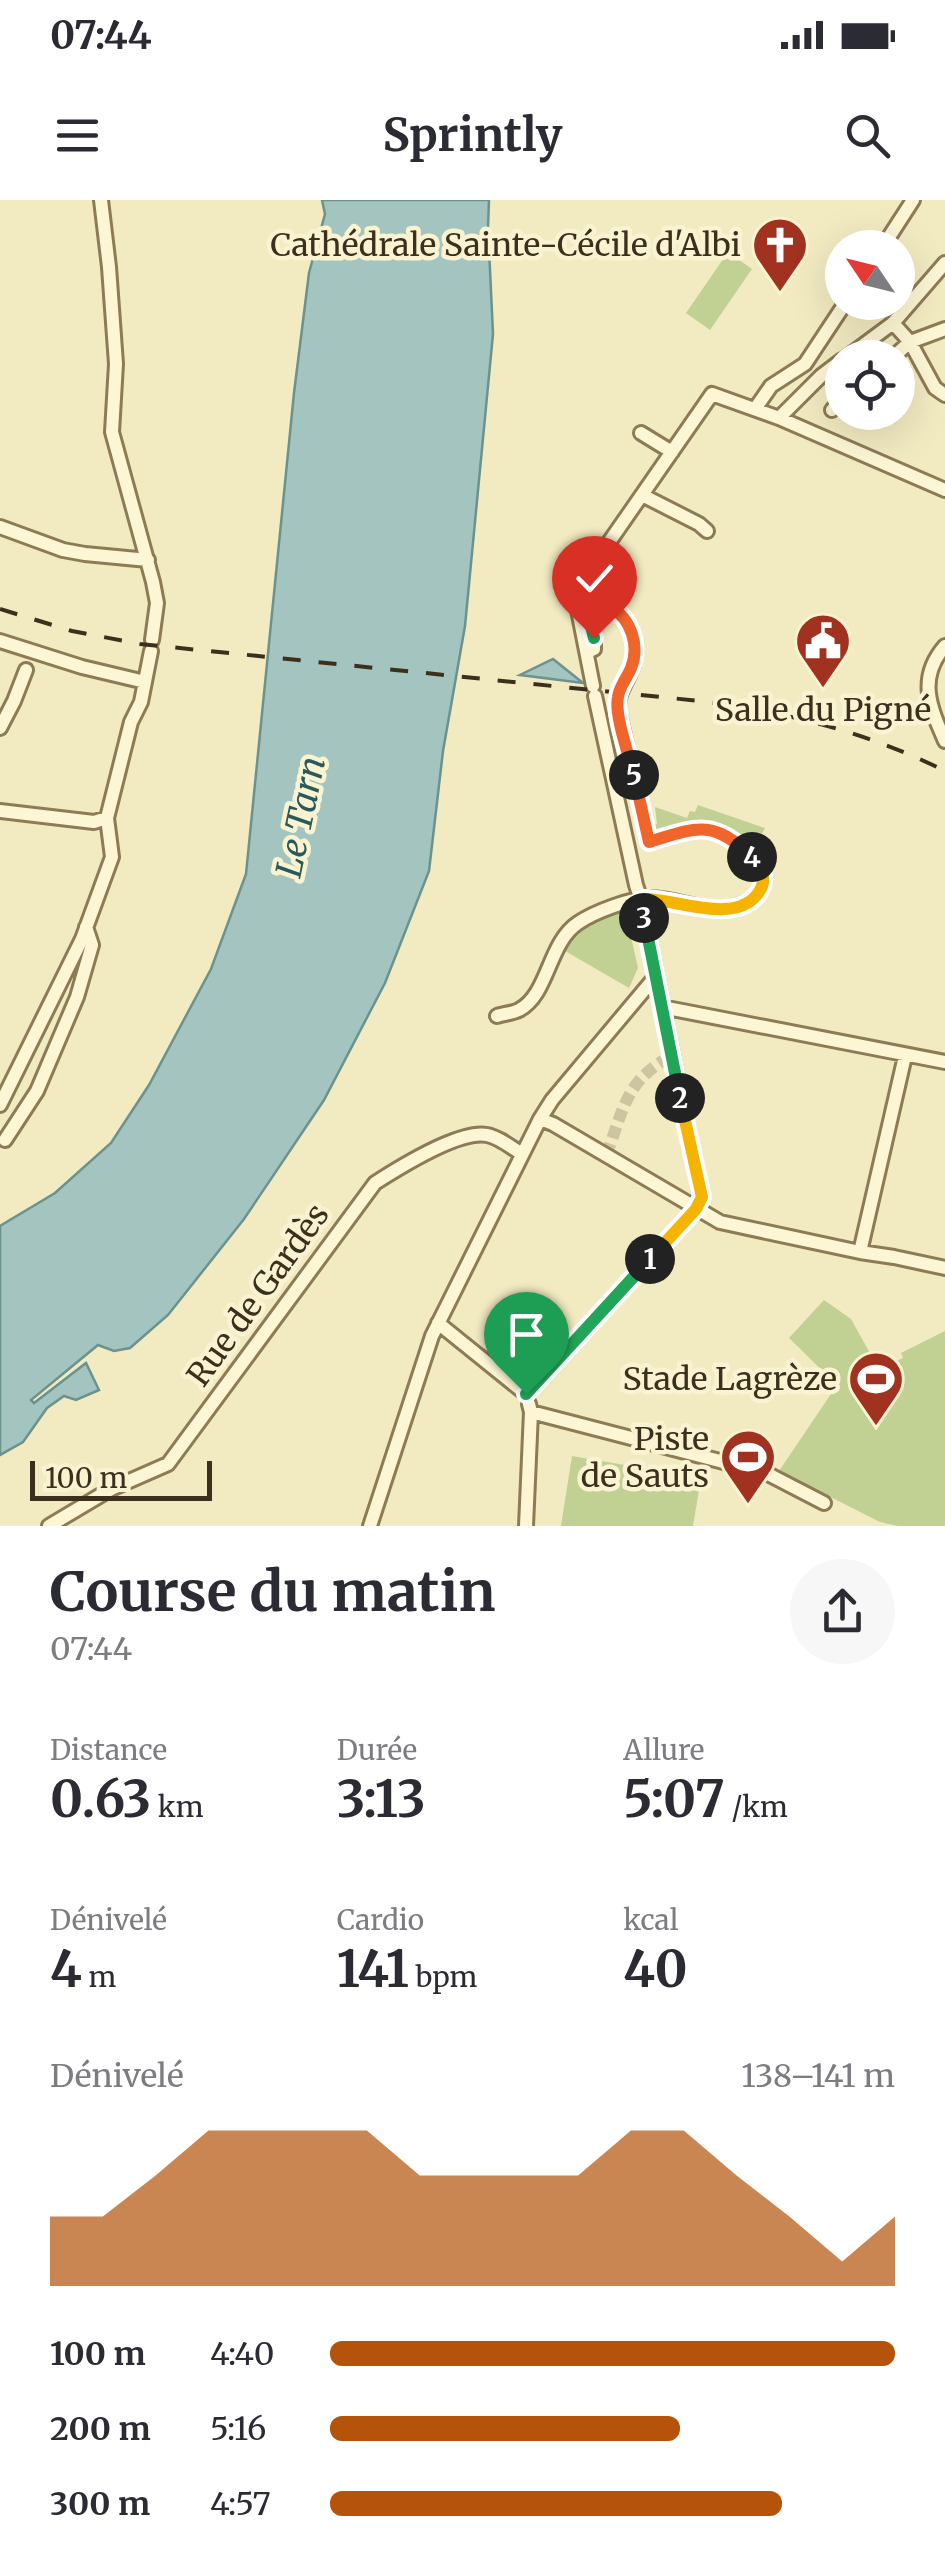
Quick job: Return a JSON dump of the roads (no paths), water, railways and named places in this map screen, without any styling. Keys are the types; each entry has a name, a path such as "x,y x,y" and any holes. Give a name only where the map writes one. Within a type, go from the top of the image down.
{"street":[{"path":"0,1105 86,927 112,858 107,818 131,722 141,702 156,603 112,432 116,364 101,200"},
{"path":"894,230 913,200"},
{"path":"870,340 893,323 945,263"},
{"path":"755,409 771,386 805,364 834,320"},
{"path":"893,323 908,340"},
{"path":"915,340 945,328"},
{"path":"915,351 935,388 945,395"},
{"path":"779,418 825,374"},
{"path":"526,1394 696,1209 702,1197 595,696 577,605 578,592 712,394 779,418 945,490"},
{"path":"640,433 672,452"},
{"path":"644,496 706,531"},
{"path":"0,527 63,550 148,560"},
{"path":"497,1016 521,1009 538,990 558,944 575,924 602,910 649,898 708,910 729,908 754,899 762,889 764,878 756,861 723,833 690,829 649,842 617,698 633,665 634,639 631,628 613,607 594,610 589,618 594,649 588,652"},
{"path":"0,641 145,682"},
{"path":"945,646 936,657 927,686 931,710 945,742"},
{"path":"2,718 14,701 26,670"},
{"path":"0,811 94,822 107,818"},
{"path":"5,1140 37,1092 77,998 92,945 86,927"},
{"path":"370,1526 438,1323 522,1154 552,1100 656,976"},
{"path":"662,1007 945,1062"},
{"path":"860,1252 905,1056"},
{"path":"540,1120 720,1222 945,1268"},
{"name":"Rue de Gardès","path":"49,1526 111,1489 168,1464 376,1182 466,1134 490,1134 522,1154"},
{"path":"438,1323 526,1394 532,1412 526,1526"},
{"path":"532,1412 766,1474 824,1504"}],"water":[{"name":"Le Tarn","path":"322,200 489,200 493,334 465,626 443,751 429,871 385,983 324,1100 244,1219 168,1315 130,1348 114,1351 98,1345 31,1400 34,1403 86,1363 99,1390 76,1400 64,1396 47,1408 23,1442 0,1455 0,1226 55,1193 111,1143 149,1085 211,969 246,874 294,393 309,273 325,214"},
{"path":"553,659 583,683 520,675"}],"tunnel":[{"path":"606,1155 632,1091 639,1080 663,1061"}],"railway":[{"path":"0,609 72,631 140,644 732,706 856,735 945,771"}],"place":[{"name":"Cathédrale Sainte-Cécile d'Albi","path":"780,294"},
{"name":"Salle du Pigné","path":"823,690"},
{"name":"Stade Lagrèze","path":"876,1428"},
{"name":"Piste de Sauts","path":"748,1506"}]}
